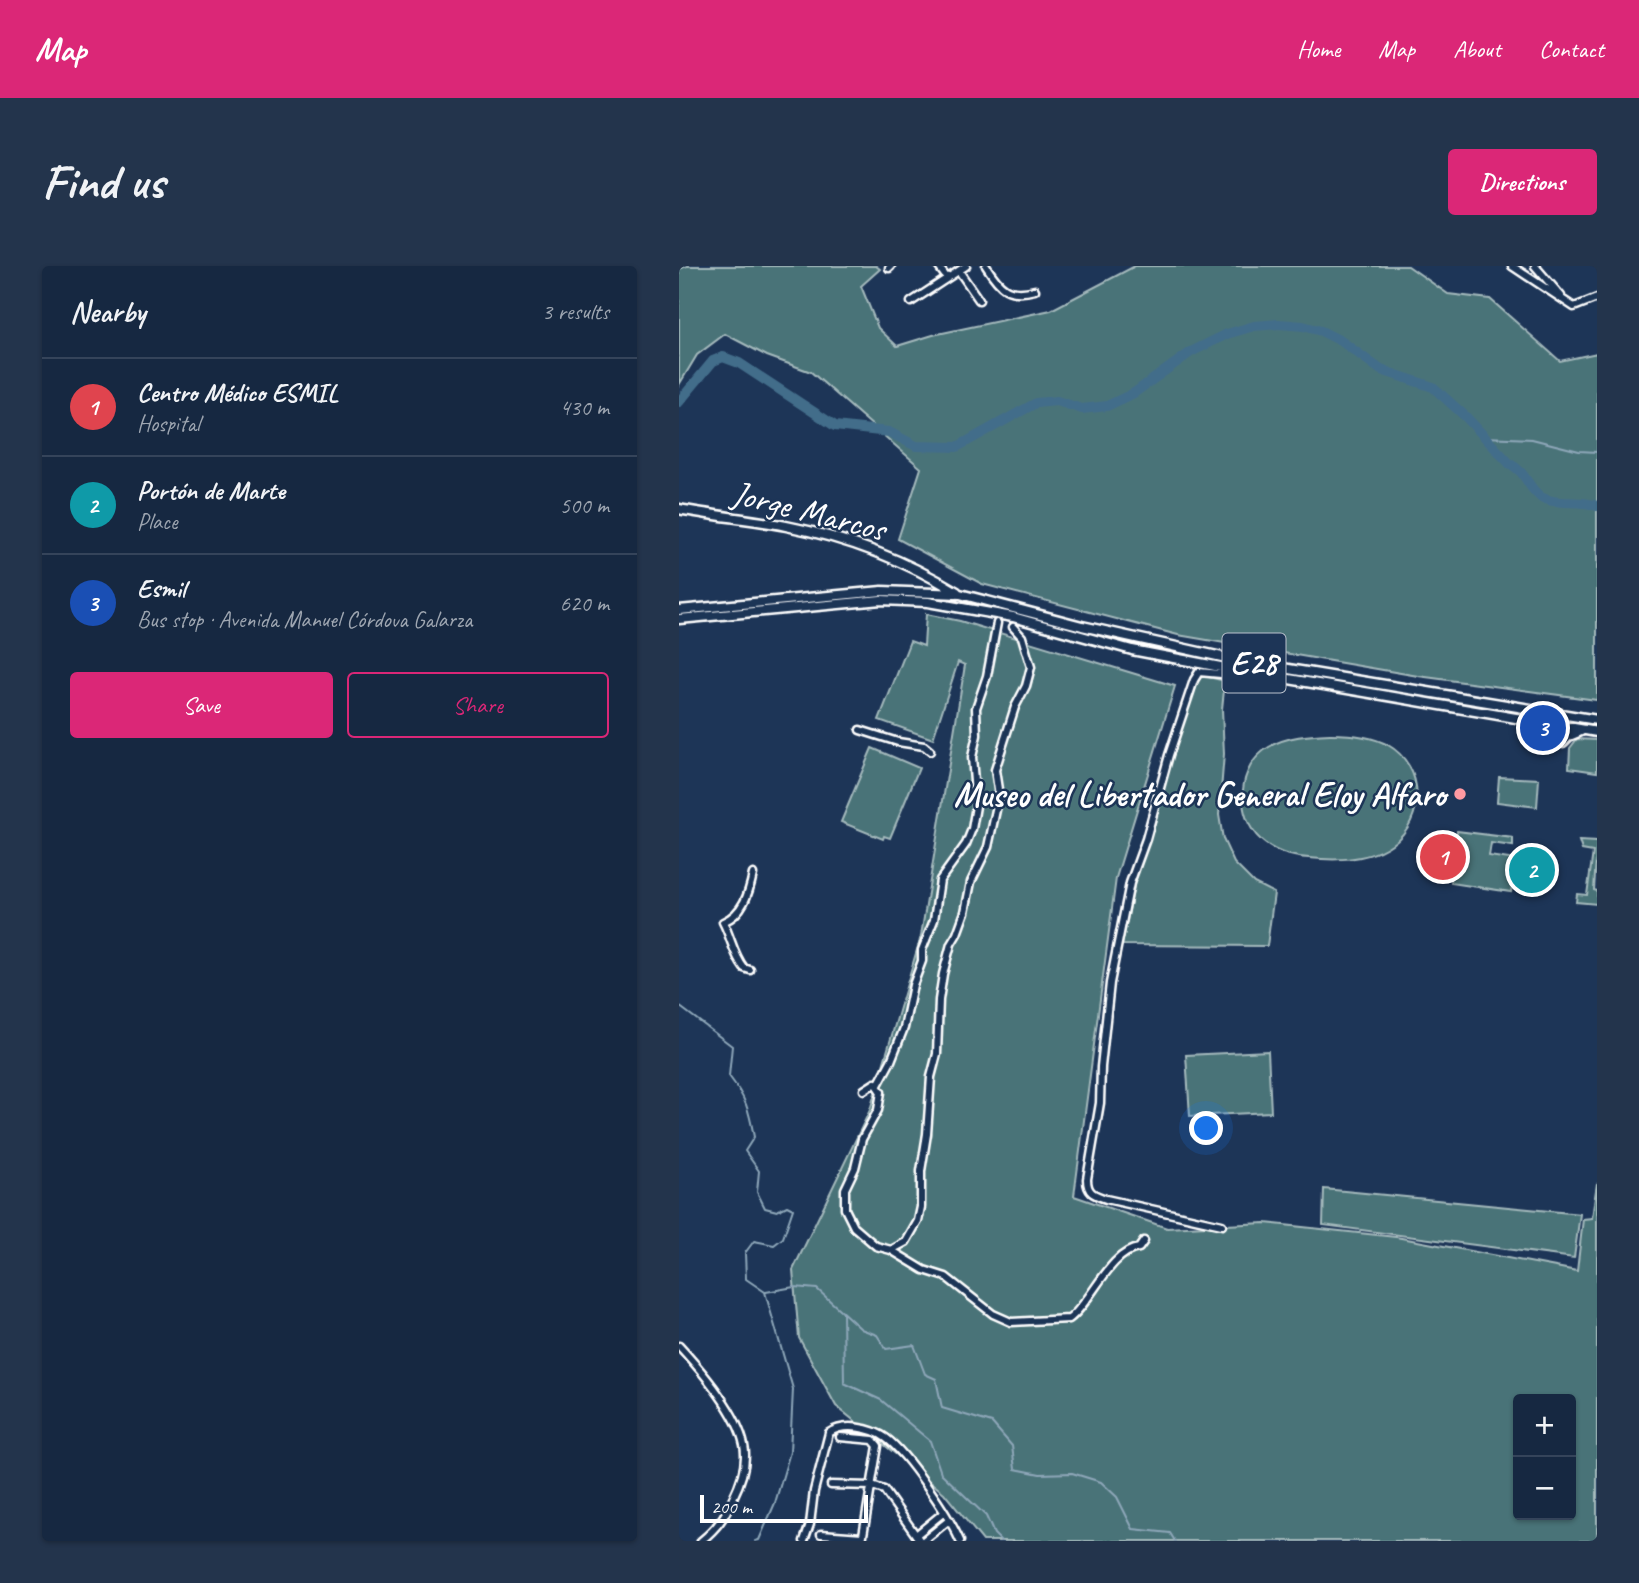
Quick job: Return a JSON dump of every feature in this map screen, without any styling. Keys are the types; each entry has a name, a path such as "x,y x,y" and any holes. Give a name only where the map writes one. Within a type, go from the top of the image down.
{"main road":[{"name":"Jorge Marcos","path":"679,509 787,526 845,541 894,559 960,594"},
{"name":"E28","path":"679,619 714,612 882,591 960,594 1082,626 1240,661 1597,720"},
{"name":"E28","path":"679,610 714,612 881,600 927,602 1013,617 1145,652 1333,688 1597,732"},
{"path":"1538,723 1550,737"},
{"path":"1563,742 1583,730"}],"street":[{"path":"938,266 947,278"},
{"path":"911,302 966,266"},
{"path":"986,266 1011,293 1020,294 1035,290"},
{"path":"1535,266 1567,302"},
{"path":"1516,267 1574,307 1597,298"},
{"path":"959,271 979,300"},
{"path":"878,1085 891,1062 904,1028 922,961 922,950 935,920 940,880 967,844 972,829 976,806 971,757 977,735 976,708 987,676 997,623"},
{"path":"891,1250 906,1242 918,1221 943,974 951,944 960,926 971,882 988,847 999,796 995,770 1031,667 1022,637 1013,627"},
{"path":"1222,1225 1093,1195 1087,1179 1100,1103 1110,984 1129,883 1146,839 1169,755 1194,680 1199,672 1221,674 1235,679"},
{"path":"860,730 898,742 924,746 930,751"},
{"path":"750,970 744,968 734,954 723,922 730,919 742,906 750,892 753,874"},
{"path":"864,1090 871,1084 878,1085"},
{"path":"878,1085 881,1092 878,1110 862,1139 855,1168 845,1189 844,1201 850,1221 860,1235 876,1246 891,1250 924,1270 946,1277 993,1314 1017,1323 1069,1319 1119,1259 1132,1249 1139,1248 1144,1241"},
{"path":"679,1346 726,1403 738,1425 746,1455 740,1485 726,1515 717,1528 701,1541"},
{"path":"804,1541 810,1524 814,1491 827,1438 834,1430 857,1428 870,1430 897,1447 960,1541"},
{"path":"821,1534 862,1539 872,1486 876,1442 840,1437"},
{"path":"831,1485 872,1486 884,1490 920,1539"},
{"path":"920,1539 943,1513"},
{"path":"920,1539 948,1521"}],"green space":[{"path":"687,266 876,266 880,269 861,286 878,328 897,346 933,335 1051,310 1135,266 1408,266 1448,294 1490,299 1560,361 1597,353 1597,700 1418,676 1178,635 982,584 898,539 921,468 811,372 767,356 725,334 697,355 679,385 679,269"},
{"path":"926,614 960,621 1175,686 1116,878 1074,1196 1167,1228 1265,1223 1396,1237 1577,1271 1583,1219 1592,1218 1597,1183 1597,1541 983,1541 944,1493 836,1406 799,1338 793,1270 870,1110 921,936 965,665 958,662 933,739 879,720 910,641 924,646"},
{"path":"1200,675 1225,681 1222,709 1224,754 1219,815 1223,839 1234,863 1254,883 1274,893 1267,946 1122,945 1135,881"},
{"path":"1331,734 1375,739 1400,754 1409,766 1417,793 1411,821 1403,834 1392,844 1363,856 1319,859 1277,851 1261,840 1246,818 1243,791 1250,766 1258,755 1283,740"},
{"path":"1577,739 1597,740 1597,772 1569,768 1570,748"},
{"path":"872,748 919,768 890,838 884,836 883,839 841,822"},
{"path":"1499,777 1539,779 1537,807 1497,802"},
{"path":"1457,831 1513,838 1513,846 1491,843 1489,856 1516,860 1511,892 1451,883"},
{"path":"1579,841 1597,842 1594,890 1597,891 1597,904 1576,902 1577,894 1587,895 1593,852 1582,850"},
{"path":"1268,1051 1271,1112 1190,1116 1186,1055"},
{"path":"1324,1189 1580,1214 1574,1258 1323,1225"}],"waterway":[{"path":"679,402 713,361 723,357 739,363 835,426 889,432 916,446 957,447 1036,403 1057,401 1082,409 1107,406 1134,393 1191,352 1227,334 1254,326 1303,326 1341,341 1381,370 1433,387 1520,471 1541,497 1597,506"},
{"path":"1485,437 1532,439 1579,451 1597,452"},
{"path":"679,1006 732,1046 729,1076 743,1098 750,1119 754,1137 745,1151 759,1171 757,1192 765,1208 777,1211 787,1206 793,1209 783,1238 774,1245 754,1241 745,1253 746,1279 765,1292 793,1389 790,1452 775,1503 759,1540 755,1541"},
{"path":"766,1292 794,1287 817,1289 861,1329 877,1335 886,1349 914,1345 925,1374 936,1379 942,1408 992,1423 1012,1446 1015,1469 1040,1474 1072,1473 1101,1482 1117,1497 1133,1529 1170,1533 1175,1541"},
{"path":"843,1313 844,1383 881,1400 930,1441 941,1473 986,1516 994,1534 1001,1541"}],"place":[{"name":"Esmil","path":"1543,728"},
{"name":"Museo del Libertador General Eloy Alfaro","path":"1460,794"},
{"name":"Centro Médico ESMIL","path":"1443,857"},
{"name":"Portón de Marte","path":"1532,870"}]}
